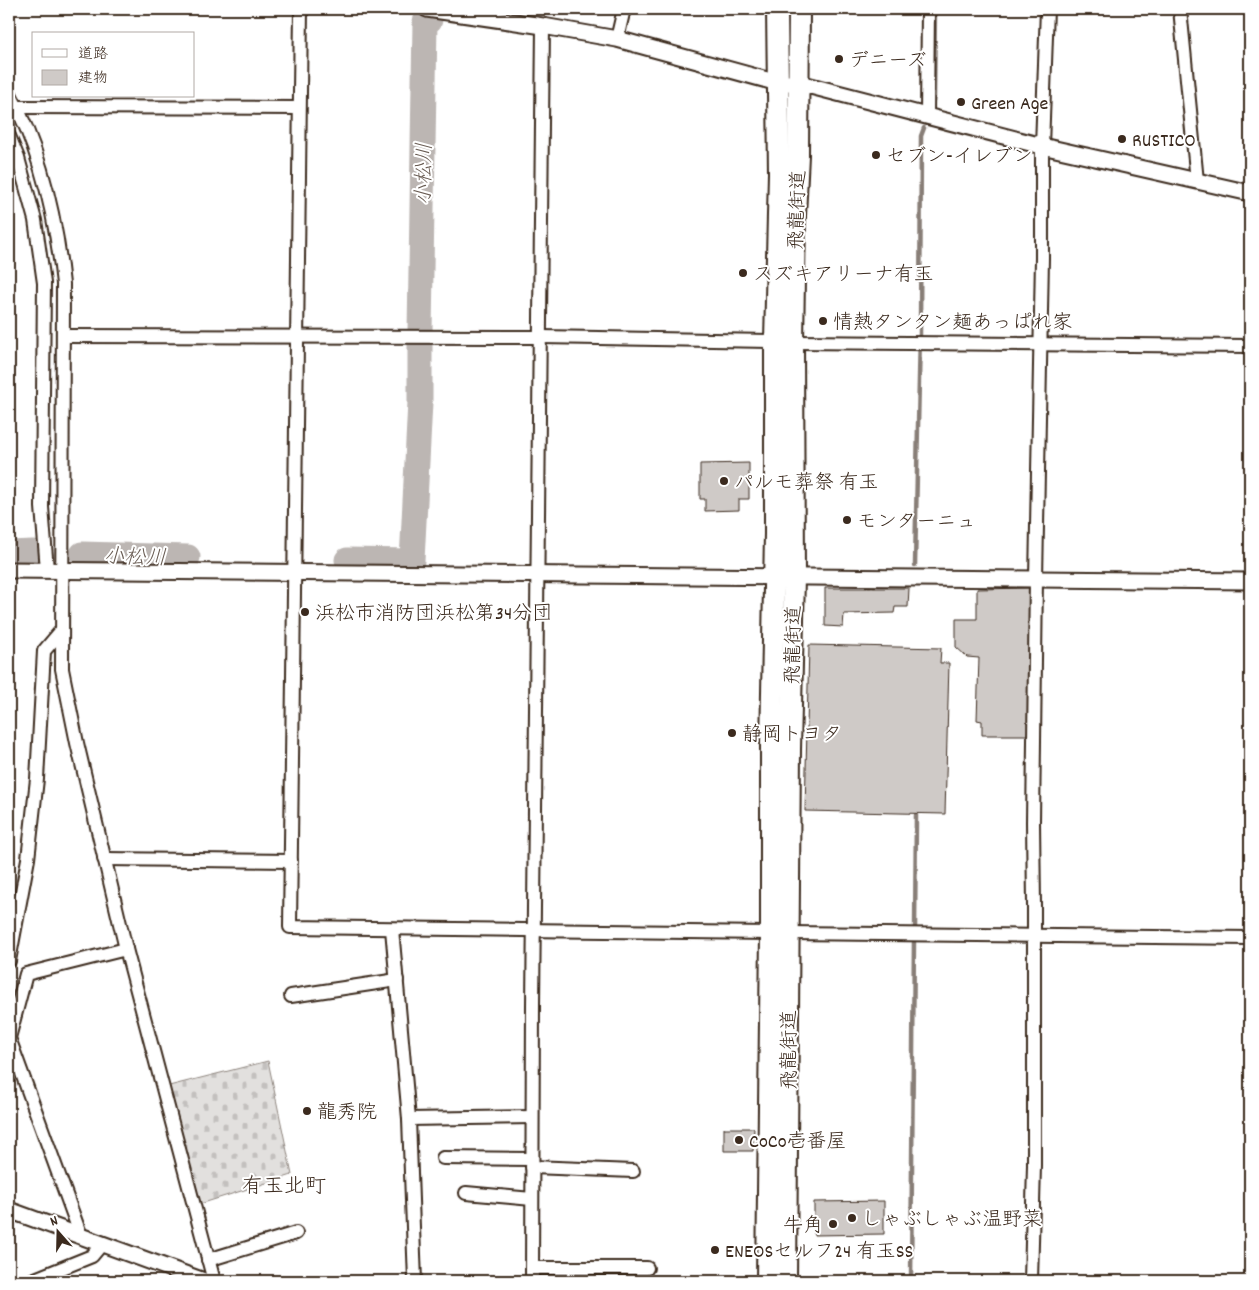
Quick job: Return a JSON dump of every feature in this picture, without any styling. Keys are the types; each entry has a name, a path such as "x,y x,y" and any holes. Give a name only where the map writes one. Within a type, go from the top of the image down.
{"highway":[{"name":"飛龍街道","path":"767,1281 779,933 784,577 784,341 777,9"},
{"name":"飛龍街道","path":"784,341 795,216 798,155 799,9"},
{"name":"飛龍街道","path":"779,933 786,1281"}],"street":[{"path":"301,9 290,927 1250,938"},
{"path":"430,9 616,39 778,82 799,83 1042,146 1250,193"},
{"path":"616,39 624,9"},
{"path":"927,116 928,9"},
{"path":"1031,1281 1034,1165 1033,822 1036,579 1042,146 1047,9"},
{"path":"1180,9 1197,181"},
{"path":"543,26 532,1275 647,1268"},
{"path":"9,92 33,144 58,243 63,284 64,336 54,570"},
{"path":"17,107 299,108"},
{"path":"9,136 18,158 35,220 44,283 42,507 54,570 61,631 62,669 77,743 126,949 214,1281"},
{"path":"64,336 541,337 1250,346"},
{"path":"9,570 1250,581"},
{"path":"9,960 28,859 36,779 44,651 61,631"},
{"path":"104,859 291,861"},
{"path":"392,929 409,1119 415,1281"},
{"path":"81,1236 9,1038 26,974 126,949"},
{"path":"292,996 397,980"},
{"path":"409,1119 532,1117"},
{"path":"443,1158 633,1170"},
{"path":"466,1193 532,1198"},
{"path":"9,1210 204,1281"},
{"path":"208,1260 296,1233"},
{"path":"30,1281 92,1256 102,1244"}],"green space":[{"path":"268,1061 292,1175 200,1204 169,1086"}],"building":[{"name":"パルモ葬祭 有玉","path":"749,463 749,499 739,499 739,510 705,511 705,499 700,499 700,464"},
{"path":"825,588 909,588 908,607 895,607 894,613 844,614 843,627 825,626"},
{"path":"1030,588 1030,735 982,735 982,721 977,720 979,658 967,657 956,647 956,619 977,619 977,589"},
{"path":"809,645 941,648 940,663 949,663 945,814 805,811"},
{"name":"CoCo壱番屋","path":"724,1128 754,1128 753,1151 724,1151"},
{"path":"884,1201 884,1234 814,1235 814,1202"}],"waterway":[{"path":"932,104 934,97 935,9"},
{"name":"小松川","path":"420,332 425,22 430,20"},
{"path":"915,565 920,333 921,136 924,128"},
{"name":"小松川","path":"347,560 412,561 420,402 420,342"},
{"name":"小松川","path":"9,553 33,552"},
{"name":"小松川","path":"82,554 188,557"},
{"path":"915,929 916,815"},
{"path":"911,1281 914,939"}],"place":[{"name":"デニーズ","path":"839,59"},
{"name":"Green Age","path":"961,102"},
{"name":"RUSTICO","path":"1122,139"},
{"name":"セブン-イレブン","path":"876,155"},
{"name":"スズキアリーナ有玉","path":"743,273"},
{"name":"情熱タンタン麺あっぱれ家","path":"823,321"},
{"name":"パルモ葬祭 有玉","path":"724,481"},
{"name":"モンターニュ","path":"847,520"},
{"name":"浜松市消防団浜松第34分団","path":"305,612"},
{"name":"静岡トヨタ","path":"732,733"},
{"name":"龍秀院","path":"307,1111"},
{"name":"CoCo壱番屋","path":"739,1140"},
{"name":"しゃぶしゃぶ温野菜","path":"852,1218"},
{"name":"牛角","path":"833,1224"},
{"name":"ENEOSセルフ24 有玉SS","path":"715,1250"}],"district":[{"name":"有玉北町","path":"284,1185"}]}
